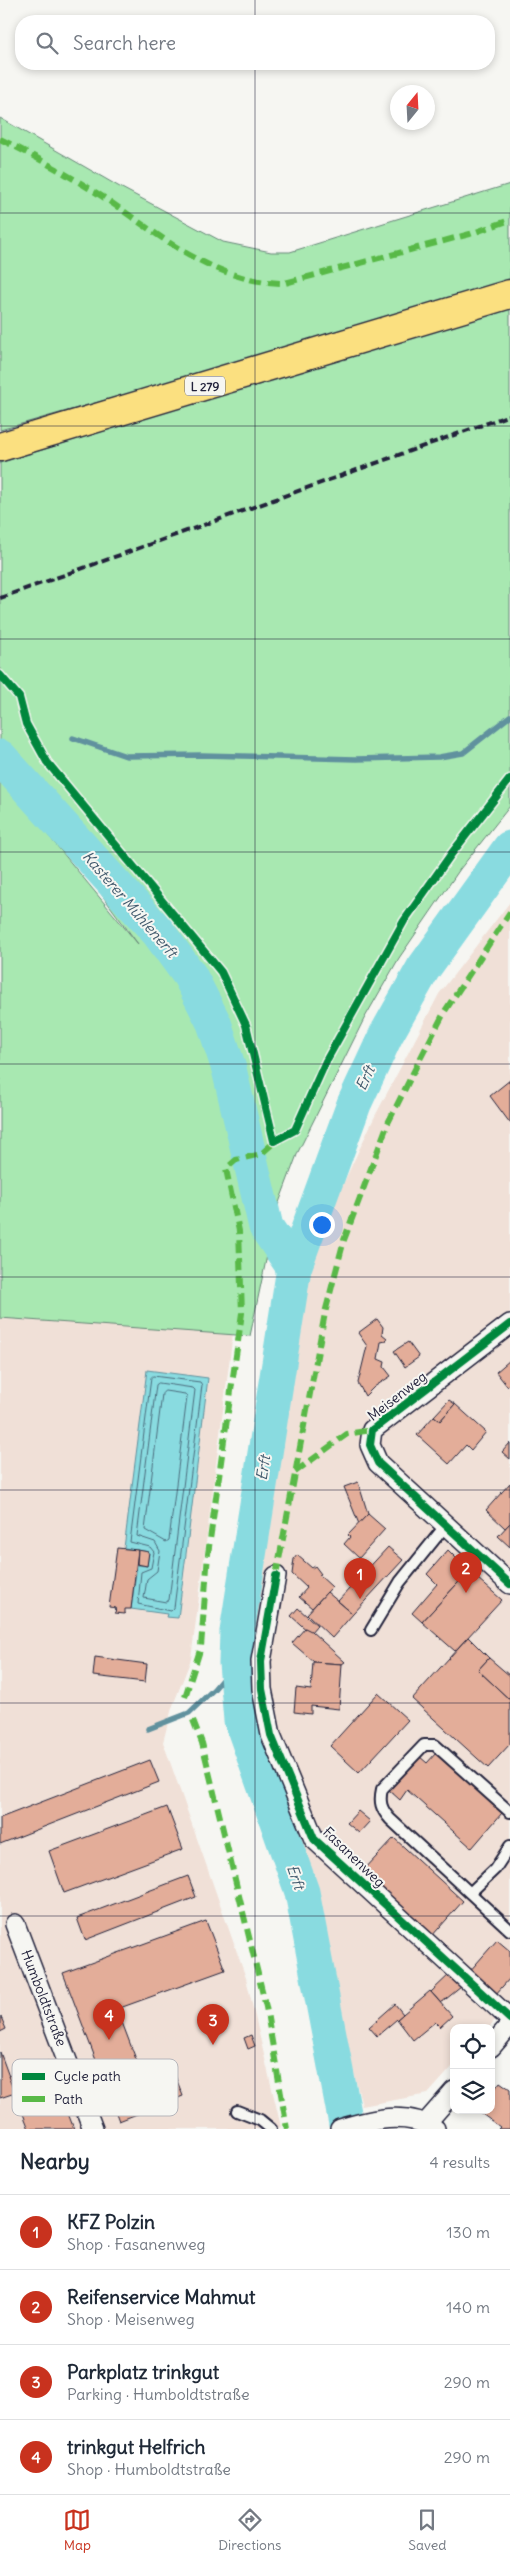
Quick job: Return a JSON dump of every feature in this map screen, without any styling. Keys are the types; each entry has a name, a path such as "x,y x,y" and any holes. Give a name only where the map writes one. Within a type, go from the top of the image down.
{"main road":[{"name":"L 279","path":"0,447 510,294"}],"street":[{"name":"Meisenweg","path":"510,1324 372,1430 370,1445 378,1463 510,1584"},
{"name":"Fasanenweg","path":"276,1576 261,1661 262,1689 271,1735 314,1839 510,2019"},
{"name":"Humboldtstraße","path":"15,1924 66,2059"},
{"path":"495,2042 510,2025"},
{"path":"340,2129 366,2121 400,2117 430,2126 450,2096"},
{"name":"Humboldtstraße","path":"88,2116 93,2129"}],"lane":[{"path":"371,1630 400,1582 446,1525"},
{"path":"510,1812 435,1745 429,1744 424,1745 382,1789 380,1804 383,1811 510,1930"},
{"path":"471,1892 495,1869 510,1846"},
{"path":"237,2111 260,2120 271,2129"}],"shaded area":[{"path":"510,902 510,2003 492,2024 450,2024 450,2069 428,2094 362,2106 309,1891 253,1712 246,1660 273,1453 315,1252 343,1184 374,1118 439,994"},
{"path":"0,1318 233,1333 191,1659 172,1708 163,1742 246,1978 281,2127 275,2129 0,2129"}],"green space":[{"path":"0,118 118,186 223,242 271,252 290,252 510,184 510,285 0,430"},
{"path":"510,305 510,806 460,869 399,958 364,1019 298,1152 277,1208 250,1336 0,1318 0,777 138,944 0,757 0,463"}],"water":[{"path":"147,1370 208,1378 178,1618 166,1617 167,1614 131,1609 137,1565 147,1566 149,1552 124,1548"}],"building":[{"path":"510,1080 510,1123 490,1096"},
{"path":"377,1319 383,1327 382,1334 387,1338 386,1341 381,1342 378,1359 385,1362 384,1367 391,1376 374,1387 365,1396 358,1383 367,1346 358,1333"},
{"path":"408,1342 419,1357 405,1367 394,1351"},
{"path":"510,1360 510,1383 507,1386 496,1372"},
{"path":"449,1400 455,1404 440,1421 434,1416"},
{"path":"455,1404 486,1432 471,1450 466,1445 449,1464 417,1435 434,1416 440,1421"},
{"path":"510,1443 510,1459 502,1452"},
{"path":"358,1482 368,1514 359,1524 344,1487"},
{"path":"510,1483 510,1523 505,1528 486,1510"},
{"path":"368,1514 385,1529 359,1558 344,1544 350,1537 348,1535"},
{"path":"510,1523 510,1547 498,1536"},
{"path":"388,1547 403,1560 353,1614 338,1601"},
{"path":"117,1548 138,1550 131,1609 125,1609 125,1614 115,1613 116,1608 109,1607"},
{"path":"138,1550 149,1552 147,1566 137,1564"},
{"path":"448,1550 469,1571 422,1622 412,1613 437,1584 427,1574"},
{"path":"297,1555 312,1568 315,1566 321,1574 319,1575 332,1587 312,1608 299,1597 307,1588 292,1574 294,1559"},
{"path":"469,1571 502,1600 455,1651 422,1622"},
{"path":"327,1592 353,1614 332,1638 307,1614"},
{"path":"298,1608 317,1625 310,1633 291,1616"},
{"path":"305,1628 311,1631 345,1662 342,1664 314,1662 292,1643"},
{"path":"468,1637 489,1658 478,1670 510,1700 510,1744 488,1768 412,1699"},
{"path":"95,1657 147,1664 145,1682 93,1676"},
{"path":"489,1658 510,1676 510,1700 478,1670"},
{"path":"313,1662 342,1664 339,1709 311,1706 311,1714 294,1712 296,1688 311,1690"},
{"path":"378,1693 408,1720 359,1773 330,1746"},
{"path":"436,1753 502,1813 472,1848 407,1790 400,1800 389,1790 419,1756 427,1763"},
{"path":"150,1760 159,1782 0,1844 0,1818"},
{"path":"167,1807 183,1849 64,1893 49,1851"},
{"path":"358,1811 370,1821 359,1833 347,1823"},
{"path":"394,1838 463,1901 431,1937 361,1873"},
{"path":"188,1876 196,1897 85,1940 77,1918"},
{"path":"206,1921 225,1970 117,2009 136,2059 96,2059 63,1973"},
{"path":"497,1940 510,1951 510,1978 495,1995 469,1972"},
{"path":"453,1971 466,1983 441,2003 431,1992"},
{"path":"430,1991 452,2016 440,2027 435,2022 413,2040 397,2019"},
{"path":"395,2004 403,2014 377,2036 369,2027"},
{"path":"1,2017 6,2029 0,2032 0,2019"},
{"path":"251,2035 255,2046 248,2049 244,2038"},
{"path":"0,2052 12,2085 12,2094 0,2098"},
{"path":"12,2074 12,2086 8,2076"},
{"path":"500,2082 510,2089 510,2129 498,2129 500,2127 482,2114 495,2114 495,2089"},
{"path":"178,2083 183,2096 178,2098"},
{"path":"24,2116 69,2116 74,2129 29,2129"},
{"path":"117,2116 132,2116 119,2121"}],"waterway":[{"path":"73,738 126,756 202,755 356,759 439,757 463,753 510,716"},
{"name":"Kasterer Mühlenerft","path":"0,757 158,932 190,976 214,1023 229,1069 266,1227 294,1268"},
{"name":"Erft","path":"347,2129 302,1892 241,1720 236,1663 237,1632 294,1268 354,1104 386,1035 423,969 510,848"},
{"path":"148,1729 189,1713 214,1689 236,1663"}],"railway":[{"path":"0,598 510,415"}],"marked path":[{"path":"0,139 91,189 188,254 234,275 259,281 285,283 470,234 510,220"},
{"path":"276,1576 325,1313 344,1240 388,1123 417,1065 445,1011 510,912"},
{"path":"185,1697 201,1647 208,1554 242,1313 239,1231 226,1169 236,1160 261,1154 278,1139"},
{"path":"295,1472 347,1434 372,1430"},
{"path":"193,1720 202,1743 266,2007 287,2129"}],"cycle path":[{"path":"0,675 19,697 26,724 47,762 221,972 246,1025 274,1141 295,1130 326,1061 404,921 452,853 510,779"},
{"path":"510,1324 372,1430 370,1445 378,1463 510,1584"},
{"path":"276,1576 261,1661 262,1689 271,1735 314,1839 510,2019"}],"place":[{"name":"Reifenservice Mahmut","path":"466,1593"},
{"name":"KFZ Polzin","path":"360,1599"},
{"name":"trinkgut Helfrich","path":"109,2040"},
{"name":"Parkplatz trinkgut","path":"213,2045"}]}
